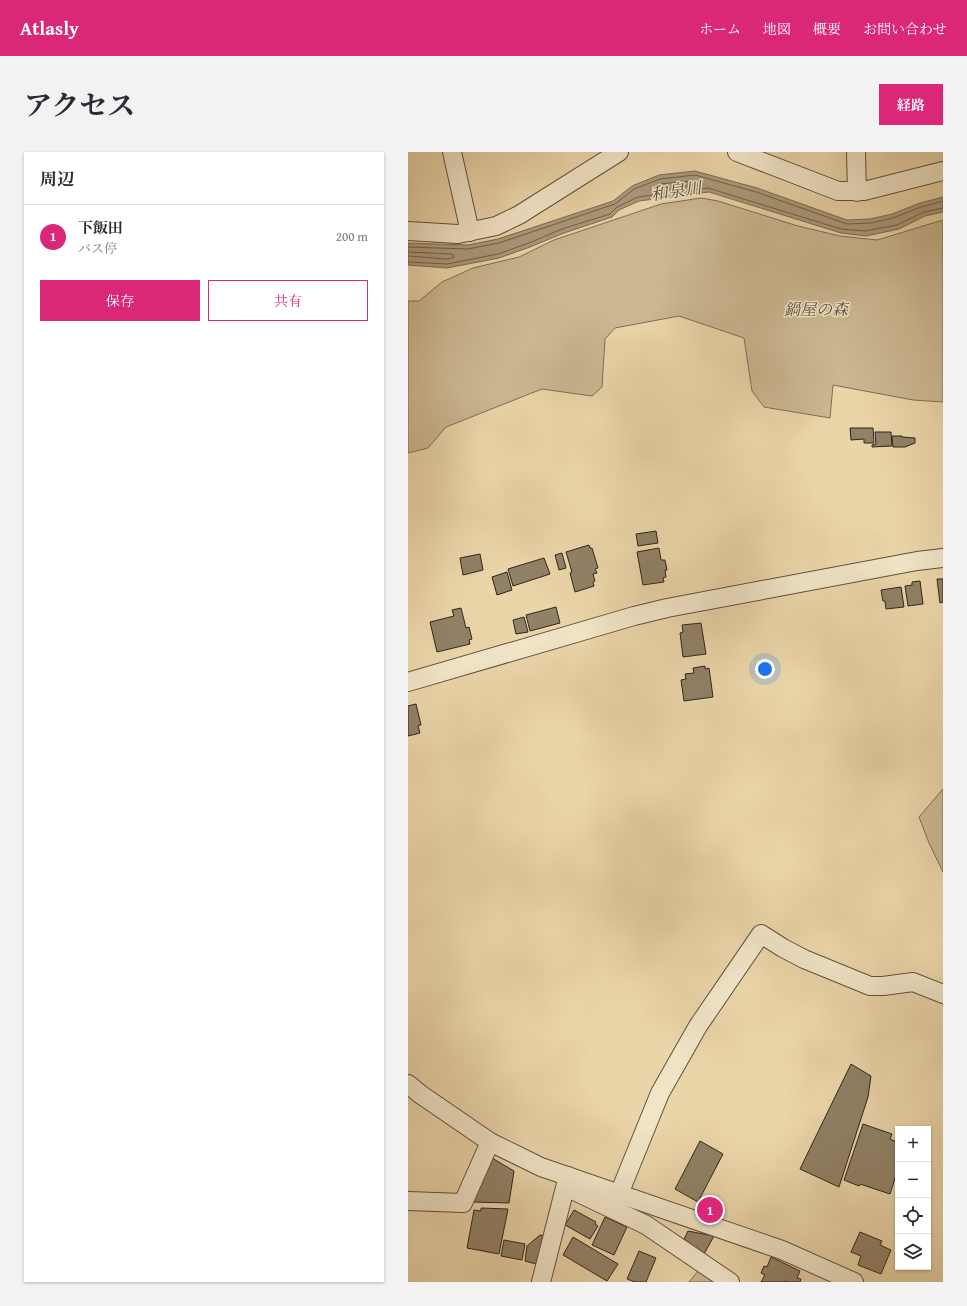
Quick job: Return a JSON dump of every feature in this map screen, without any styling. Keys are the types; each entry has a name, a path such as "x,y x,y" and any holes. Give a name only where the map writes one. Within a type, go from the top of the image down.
{"street":[{"path":"452,152 470,232"},
{"path":"408,231 458,234 496,226 519,216 619,152"},
{"path":"737,152 838,191 864,191 943,171"},
{"path":"856,152 857,192"},
{"path":"408,682 590,628 667,608 917,561 943,558"},
{"path":"619,1194 660,1093 698,1026 761,934 804,959 870,986 883,986 913,982 943,994"},
{"path":"408,1084 420,1094 490,1142 541,1167 646,1225 730,1282"},
{"path":"408,1201 462,1203 490,1142"},
{"path":"567,1181 619,1194 782,1250 854,1282"},
{"path":"541,1282 567,1181"}],"green space":[{"name":"鍋屋の森","path":"701,198 718,201 798,226 840,236 877,240 943,220 943,402 913,400 833,385 830,418 764,407 752,391 744,338 679,316 615,328 605,339 602,387 592,396 542,389 446,427 428,448 408,453 408,301 419,301 442,282 473,268 519,257 554,240 661,204"},
{"path":"943,789 943,872 929,843 919,817"},
{"path":"698,1271 718,1282 689,1282"}],"water":[{"name":"和泉川","path":"695,171 757,188 847,220 870,219 892,214 920,203 943,197 943,212 925,216 899,229 866,236 841,233 709,192 639,201 619,210 612,217 564,233 499,258 447,268 408,265 408,243 468,245 498,239 613,201 632,186 659,175"}],"building":[{"path":"850,428 873,428 874,443 864,443 864,439 851,440"},
{"path":"875,432 891,432 892,446 872,447 872,445 876,444"},
{"path":"892,436 915,438 915,443 905,447 893,447"},
{"path":"656,531 658,543 638,546 636,534"},
{"path":"589,545 590,548 592,548 598,568 595,569 597,573 593,574 595,581 593,582 594,586 575,592 570,573 572,572 566,552"},
{"path":"659,548 661,560 665,560 667,570 665,570 666,577 663,578 664,582 643,585 637,552"},
{"path":"562,553 566,568 559,570 555,555"},
{"path":"480,554 483,570 463,575 460,558"},
{"path":"544,558 550,574 513,586 508,569"},
{"path":"507,572 512,590 497,595 492,577"},
{"path":"937,579 943,579 943,602 940,603"},
{"path":"920,581 923,604 908,606 905,586 912,585 912,582"},
{"path":"901,587 904,607 886,609 881,590"},
{"path":"556,607 560,623 530,631 526,615"},
{"path":"461,608 466,628 469,627 472,639 469,640 470,644 437,652 430,622 454,616 452,610"},
{"path":"524,617 528,632 516,634 513,620"},
{"path":"701,623 706,654 683,657 680,633 683,632 682,625"},
{"path":"705,666 705,669 709,668 713,697 684,701 681,680 686,679 685,674 694,673 693,668"},
{"path":"416,704 421,725 418,726 420,733 408,736 408,706"},
{"path":"851,1064 871,1076 868,1097 839,1187 800,1169"},
{"path":"863,1124 892,1134 890,1139 895,1141 895,1178 890,1194 860,1184 859,1186 844,1180"},
{"path":"700,1141 723,1154 698,1202 675,1189"},
{"path":"492,1158 514,1171 509,1203 473,1202"},
{"path":"481,1208 508,1209 499,1254 467,1248 474,1210 481,1211"},
{"path":"574,1210 596,1222 595,1224 598,1226 590,1239 565,1225"},
{"path":"605,1217 627,1227 614,1255 592,1245"},
{"path":"688,1231 714,1236 704,1254 684,1239"},
{"path":"860,1232 882,1241 880,1245 891,1250 881,1274 858,1265 861,1256 851,1252"},
{"path":"540,1235 545,1236 540,1265 525,1261 527,1246"},
{"path":"573,1237 618,1264 607,1281 563,1255"},
{"path":"504,1240 525,1244 522,1260 501,1256"},
{"path":"639,1251 656,1258 646,1282 635,1282 627,1279"},
{"path":"771,1257 800,1271 797,1278 801,1279 800,1282 761,1282 765,1275 761,1273 764,1266 767,1267"}],"place":[{"name":"下飯田","path":"710,1210"}]}
